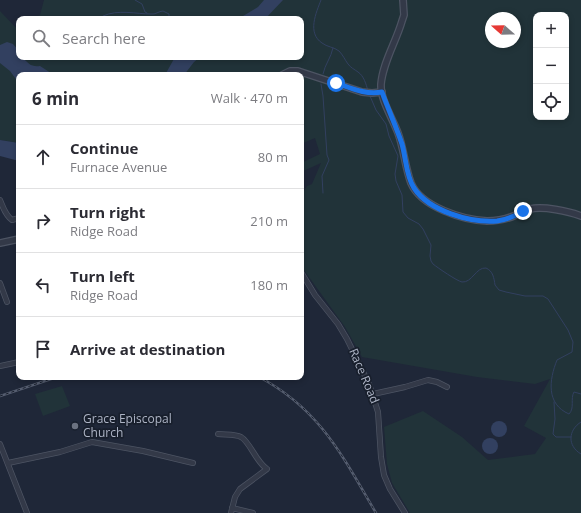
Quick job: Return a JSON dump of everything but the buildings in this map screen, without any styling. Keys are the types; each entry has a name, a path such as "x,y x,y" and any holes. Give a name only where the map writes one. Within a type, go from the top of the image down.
{"street":[{"path":"403,0 404,15 381,86 402,144 411,182 417,192 427,201 453,214 480,220 504,219 530,209 538,208 568,212 581,216"},
{"path":"288,72 301,72"},
{"path":"304,73 369,93 382,92"},
{"path":"0,200 6,215 12,220 16,219"},
{"path":"0,243 16,240"},
{"name":"Race Road","path":"304,277 315,295 338,324 347,339 373,394 380,420 381,457 384,475 390,489 405,513"},
{"path":"0,283 6,302"},
{"path":"0,366 16,363"},
{"path":"373,394 406,387 428,380 437,382 447,387"},
{"path":"218,434 242,438 262,465 267,469 240,489 235,497 232,511 253,513"},
{"path":"8,463 60,452 94,442 143,451 193,463"},
{"path":"0,444 26,513"}],"shaded area":[{"path":"44,0 581,0 581,513 410,513 392,483 387,464 384,427 423,411 462,437 488,460 535,454 546,438 524,426 550,379 535,384 477,377 362,357 345,327 304,270 304,191 307,186 312,184 321,163 304,171 304,162 320,154 315,138 304,143 304,72 16,72 16,143 0,140 0,11 16,28 16,60 304,60 304,16 38,16 40,15"},
{"path":"62,386 70,406 43,416 35,394"}],"water":[{"path":"264,0 283,0 268,16 243,16 258,7"},
{"path":"7,42 13,44 16,48 16,60 25,60 32,65 40,66 49,72 16,72 16,79 10,71 0,63 0,45"},
{"path":"173,60 196,60 186,72 167,72"},
{"path":"0,140 16,143 16,160 0,156"},
{"path":"499,421 506,426 507,429 502,436 499,437 492,432 491,429 496,422"},
{"path":"490,438 497,443 498,446 493,453 490,454 483,449 482,446 487,439"}],"waterway":[{"path":"135,0 142,4 145,12 147,13"},
{"path":"321,0 314,23 317,39 342,54 349,65 362,76 368,91"},
{"path":"103,16 127,12 152,14 163,11 169,14 169,16"},
{"path":"323,74 333,48"},
{"path":"321,84 327,155 329,160 322,176 323,193"},
{"path":"370,96 376,110 386,124 389,136 398,156 395,174 396,181 402,195 403,212 408,218 419,224 423,229 431,245 430,256 433,264 462,282 469,280 479,270 486,268 492,273 495,285 499,290 525,296 543,296 548,299 568,330 573,342 572,352 557,360 554,368 551,383 553,398 556,404 569,414 572,409 572,398 574,392 581,394"},
{"path":"554,402 555,419 553,434 556,437 571,437"},
{"path":"581,422 574,429 571,438 573,447 581,454"}],"railway":[{"path":"0,396 48,380"},
{"path":"264,380 280,390 314,419 341,454 376,513"}],"place":[{"name":"Grace Episcopal Church","path":"75,426"}],"route":[{"path":"336,83 358,91 372,93 382,92 402,144 413,187 427,201 453,214 466,218 486,221 510,218 523,211"}]}
